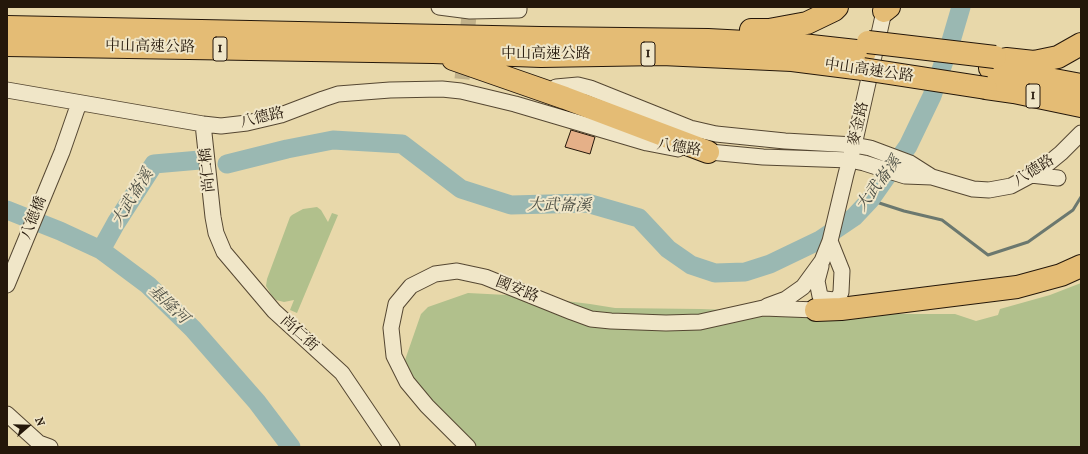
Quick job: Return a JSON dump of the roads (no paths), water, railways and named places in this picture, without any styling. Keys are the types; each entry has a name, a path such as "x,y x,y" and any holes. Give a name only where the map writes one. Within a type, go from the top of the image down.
{"highway":[{"path":"542,38 574,33 622,29 769,30 807,23 834,10 837,7"},
{"name":"中山高速公路","path":"7,27 708,40 802,45 1081,85"},
{"path":"990,71 1058,57 1081,44"},
{"name":"中山高速公路","path":"7,45 433,52 541,56 662,54 792,60 866,54"},
{"path":"433,52 565,98 708,152"},
{"name":"中山高速公路","path":"990,71 1014,92 1081,106"},
{"path":"829,304 1017,287 1061,275 1081,266"}],"street":[{"path":"439,7 470,13 519,10 519,7"},
{"name":"麥金路","path":"763,308 786,298 803,287 822,261 830,241 853,166 854,145 886,8"},
{"name":"八德路","path":"7,90 221,126 247,123 281,115 338,94 390,90 442,89 462,85 514,104 647,143 708,152 908,170 973,189 989,190 1011,186 1039,171 1078,140"},
{"name":"八德路","path":"556,87 578,85 590,88 690,128 716,134 854,145 870,148 908,170"},
{"path":"514,104 530,98"},
{"name":"八德橋","path":"7,285 62,152 79,103"},
{"name":"尚仁橋","path":"203,124 213,217"},
{"path":"1031,175 1058,178"},
{"name":"尚仁街","path":"213,217 216,233 224,252 274,311 342,373 392,447"},
{"path":"822,261 817,281 829,304 841,292 842,271 830,241"},
{"name":"國安路","path":"468,447 427,406 407,382 394,356 391,328 396,304 411,286 435,274 456,271 485,277 572,312 591,318 611,321 666,324 700,322 763,308 829,304"},
{"path":"7,414 39,443 50,447"}],"waterway":[{"name":"大武崙溪","path":"227,164 287,149 333,140 402,144 461,189 511,205 587,203 639,218 668,249 691,265 715,273 745,272 770,264 820,240 854,217 870,200 908,146 932,96 961,7"},
{"name":"大武崙溪","path":"101,250 116,223 154,164 200,160"},
{"path":"870,200 904,211 942,220 988,255 1028,242 1073,210 1081,197"},
{"name":"基隆河","path":"7,210 60,231 101,250 148,285 193,329 257,402 291,447"}],"tunnel":[{"path":"462,79 469,16"}]}
